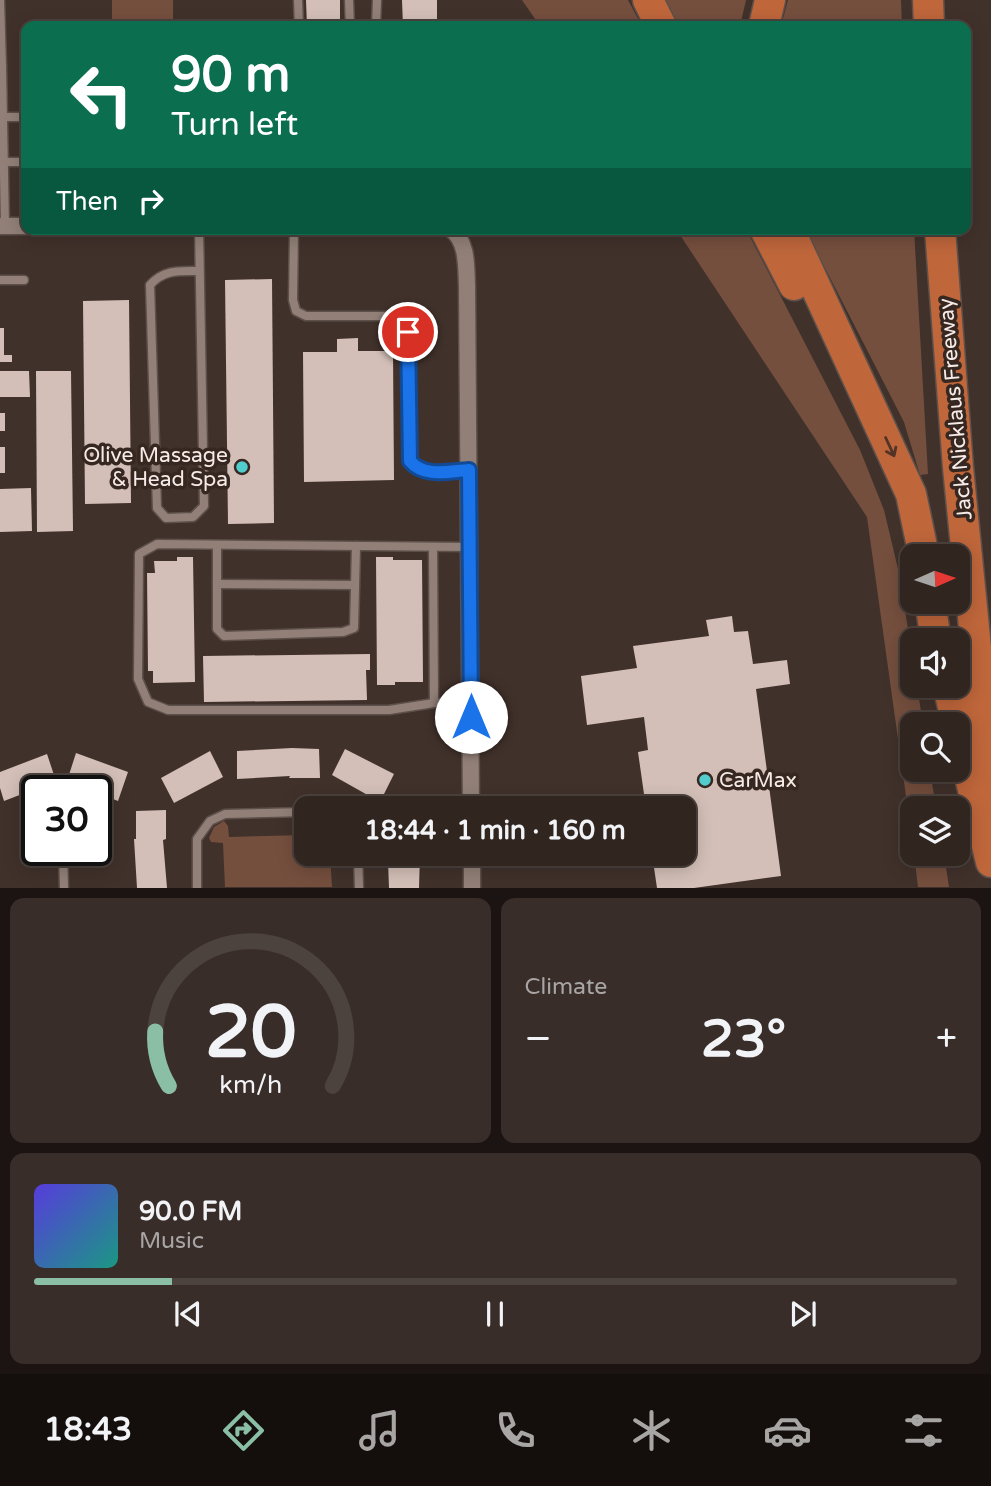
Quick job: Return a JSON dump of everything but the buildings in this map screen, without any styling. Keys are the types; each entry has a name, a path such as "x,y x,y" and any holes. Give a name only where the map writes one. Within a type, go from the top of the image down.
{"highway":[{"path":"648,0 658,21"},
{"path":"765,21 769,0"},
{"path":"928,0 929,21"},
{"path":"768,235 821,338 871,406"},
{"path":"792,235 911,494 921,544"},
{"name":"Jack Nicklaus Freeway","path":"940,235 958,467 991,798"},
{"path":"970,777 991,862"}],"street":[{"path":"2,226 21,226"},
{"path":"456,235 466,254 471,796"},
{"path":"472,866 472,887"}],"lane":[{"path":"0,0 2,226"},
{"path":"298,0 299,21"},
{"path":"349,0 350,21"},
{"path":"376,21 377,0"},
{"path":"2,117 21,117"},
{"path":"2,162 21,162"},
{"path":"199,235 200,271 204,506 193,517 166,518 157,508 150,285 157,277 172,271 200,271"},
{"path":"294,235 293,300 296,310 306,316 389,316 400,321 408,332 410,461 415,468 427,472 469,470"},
{"path":"0,280 24,280"},
{"path":"470,547 157,544 139,554 138,679 148,702 168,710 389,710 471,701"},
{"path":"217,545 217,629 224,636 344,632 354,628 356,546"},
{"path":"433,547 434,703"},
{"path":"217,584 355,585"},
{"path":"197,887 197,839 209,821 225,814 294,812"},
{"path":"63,866 64,887"},
{"path":"358,866 359,887"}],"shaded area":[{"path":"112,0 173,0 173,21 112,21"},
{"path":"522,0 628,0 639,21 537,21"},
{"path":"664,0 746,0 741,21 674,21"},
{"path":"788,0 901,0 902,21 782,21"},
{"path":"680,235 749,235 860,450 884,510 899,573 900,614 906,614 908,628 900,628 900,698 919,698 921,712 900,712 900,753 867,517"},
{"path":"808,235 914,235 928,474 920,475 904,422"},
{"path":"904,782 932,782 934,796 906,796"},
{"path":"224,821 228,826 229,837 294,835 294,866 331,866 332,887 225,887 223,843 211,842 209,838 214,827"},
{"path":"915,866 946,866 949,887 918,887"}],"place":[{"name":"Olive Massage & Head Spa","path":"242,467"},
{"name":"CarMax","path":"705,780"}],"route":[{"path":"408,332 410,461 415,468 427,472 469,470 471,717"}]}
